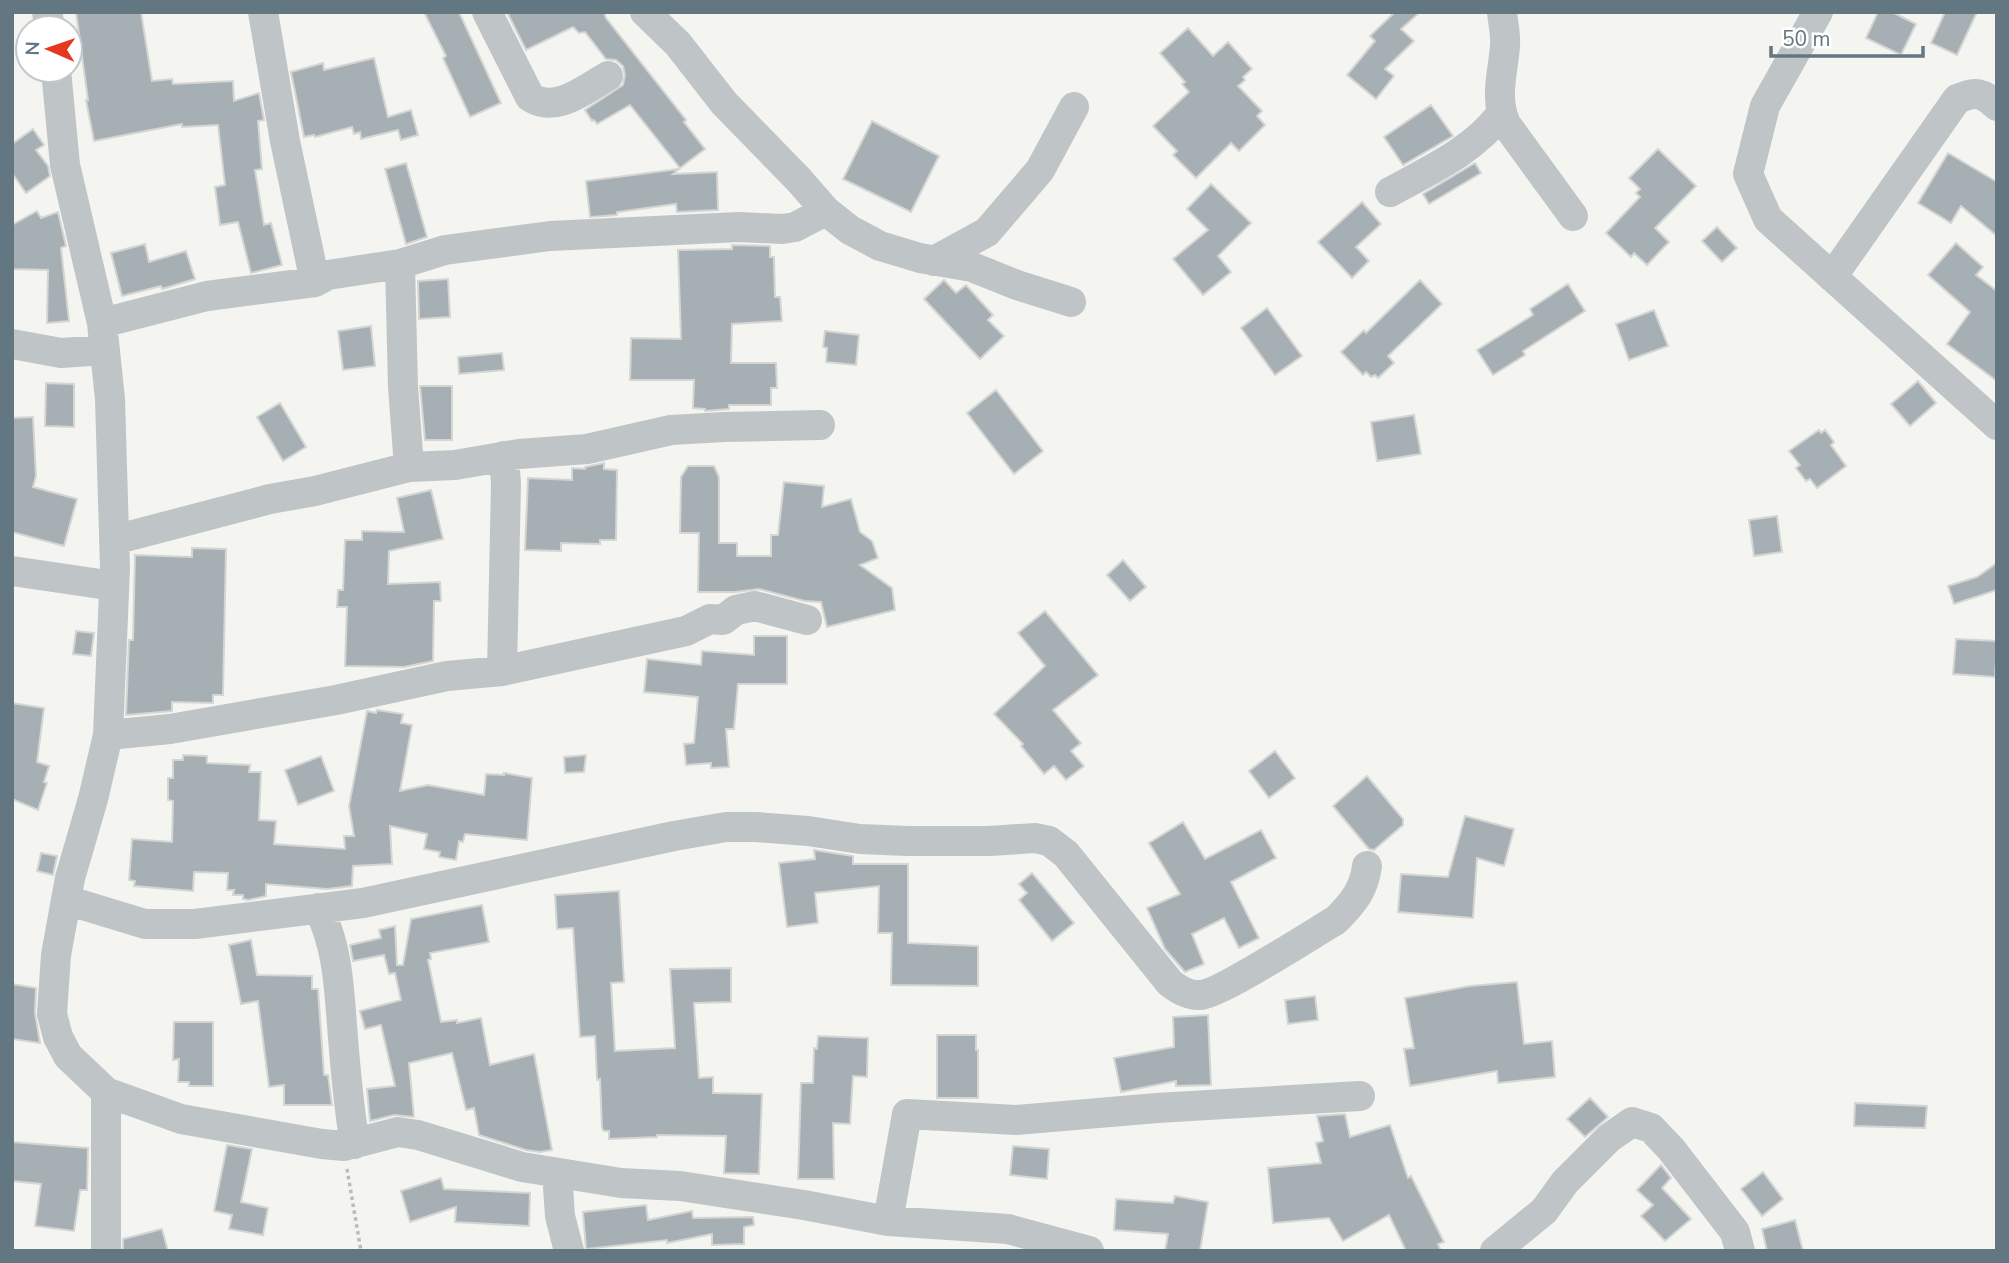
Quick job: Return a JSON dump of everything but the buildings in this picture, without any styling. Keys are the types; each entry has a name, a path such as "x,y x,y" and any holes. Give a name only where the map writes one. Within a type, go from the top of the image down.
{"street":[{"path":"263,12 285,141 315,282"},
{"path":"487,12 530,97 539,103 566,100 608,76"},
{"path":"645,12 678,44 724,103 827,211 850,230 880,246 934,261 972,267 1071,302"},
{"path":"1502,12 1505,45 1499,100 1502,114 1506,124 1573,216"},
{"path":"1818,12 1765,106 1748,174 1768,219 1997,425"},
{"path":"58,84 65,165 104,336 110,399 114,540 108,735 66,900 56,955 52,1014 58,1037 68,1056 106,1092 181,1119 322,1144 349,1145 398,1132 418,1135 522,1167 621,1183 680,1186 888,1221 1008,1229 1089,1251"},
{"path":"1832,277 1957,99 1971,94 1983,94 1997,106"},
{"path":"934,261 987,232 1040,170 1074,107"},
{"path":"1390,191 1452,158 1486,134 1502,114"},
{"path":"12,344 61,353 207,296 315,282 328,275 400,264 445,250 550,236 728,227 782,229 795,227 827,211"},
{"path":"400,264 403,387 409,467"},
{"path":"114,540 270,499 315,491 409,467 455,465 504,456 587,449 671,430 724,426 820,425"},
{"path":"502,671 506,484 504,456"},
{"path":"12,571 114,586"},
{"path":"108,735 170,729 311,705 447,676 502,671 686,631 709,619 723,620 736,610 745,608 755,607 807,620"},
{"path":"66,900 145,923 195,924 363,903 726,827 808,831 895,841 1035,838 1049,841 1066,854 1170,984 1181,991 1201,996 1222,987 1336,920 1364,887 1367,866"},
{"path":"318,908 329,934 338,979 349,1145"},
{"path":"106,1092 106,1251"},
{"path":"888,1221 907,1114 1016,1120 1157,1108 1360,1096"},
{"path":"1495,1251 1544,1211 1565,1182 1609,1138 1632,1122 1651,1128 1671,1149 1735,1232 1740,1251"},
{"path":"557,1173 560,1216 569,1251"}],"path":[{"path":"349,1145 350,1195 361,1251"}]}
